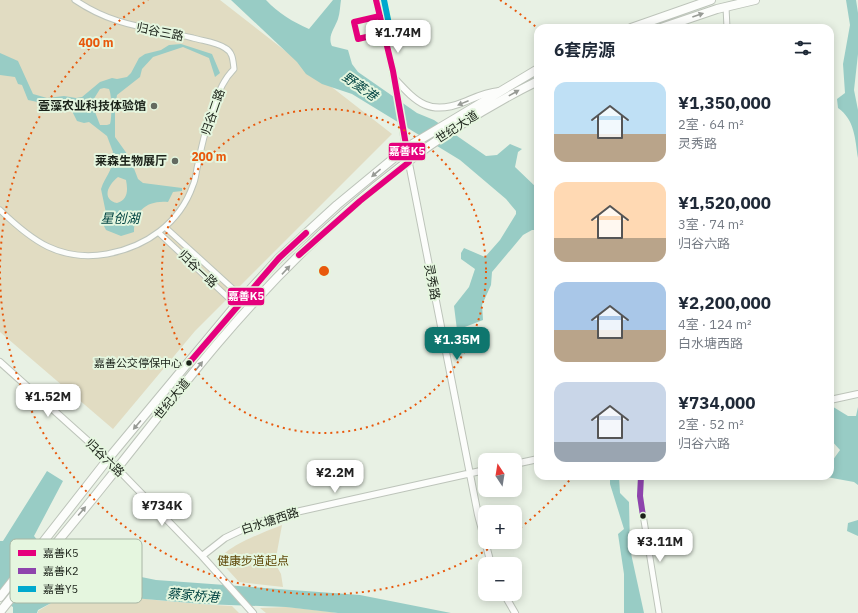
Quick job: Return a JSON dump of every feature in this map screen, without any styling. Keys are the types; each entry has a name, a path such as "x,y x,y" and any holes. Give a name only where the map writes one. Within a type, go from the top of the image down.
{"main road":[{"path":"642,24 711,0"},
{"path":"673,24 726,7 755,0"},
{"name":"世纪大道","path":"45,539 108,459 236,305 279,258 337,205 406,148 452,119 534,71"},
{"name":"世纪大道","path":"59,539 219,342 299,255 360,201 424,149 456,127 534,83"},
{"name":"世纪大道","path":"0,597 10,584"},
{"name":"世纪大道","path":"0,612 10,600"}],"street":[{"name":"归谷三路","path":"75,0 88,9 116,22 174,34 226,48 232,55 234,69"},
{"name":"灵秀路","path":"376,0 394,78 406,148 469,473 489,557"},
{"path":"726,7 727,24"},
{"name":"归谷二路","path":"0,210 24,233 43,245 68,254 95,256 122,251 147,241 166,228 183,205 193,185 207,122 224,80 234,69"},
{"path":"394,78 410,95 425,105 440,109 454,106 487,92 500,91"},
{"name":"归谷一路","path":"166,228 243,298"},
{"name":"归谷一路","path":"159,233 236,305"},
{"name":"归谷六路","path":"0,362 108,459 202,556 252,612"},
{"path":"834,399 858,394"},
{"path":"522,463 534,461"},
{"name":"白水塘西路","path":"202,556 225,538 254,524 296,512 478,471"},
{"path":"640,480 640,496 659,613"},
{"path":"508,601 515,613"}],"green space":[{"path":"0,0 220,0 392,134 195,331 113,429 0,332"},
{"name":"健康步道起点","path":"282,525 275,563 281,574 283,587 239,582 219,560 230,549 238,544"},
{"path":"142,599 232,606 239,613 38,613 38,611 51,603 142,603"},
{"path":"287,607 336,613 266,613 260,608"}],"water":[{"name":"野菱港","path":"231,0 266,0 286,17 309,29 333,0 341,0 339,17 330,39 332,46 348,50 352,64 358,72 417,113 434,120 486,156 497,155 510,144 522,149 518,152 515,167 534,185 534,230 523,235 492,272 491,285 482,305 483,320 457,330 454,306 469,287 475,269 461,259 461,253 464,248 485,257 500,240 516,214 516,211 506,199 460,160 352,94 322,84 306,74 297,62"},
{"path":"846,0 856,0 858,13 858,54 854,90 858,110 858,158 855,137 851,124 844,113 838,108 837,99 845,93 843,64 850,25"},
{"name":"星创湖","path":"181,44 212,54 220,73 215,77 209,58 183,47 153,57 142,69 140,77 117,95 115,108 115,137 130,158 138,179 143,183 182,188 182,191 173,192 168,202 154,203 143,208 136,218 134,232 121,236 106,230 104,226 106,213 101,189 111,169 113,152 107,136 89,122 84,123 77,121 71,109 28,100 22,85 18,84 15,77 0,75 0,53 18,61 33,94 47,98 64,96 76,98 82,97 100,82 112,78 117,79 127,77 131,73 139,58 145,54 161,50 169,45","holes":["100,89 109,89 110,92 111,117 110,124 100,125 95,112 91,110 90,105","118,177 126,180 127,191 123,200 117,203 109,198 108,192 111,184"]},
{"path":"834,407 848,416 856,416 858,407 858,485 854,482 834,478 834,458 840,450 834,443"},
{"path":"47,471 63,481 34,536 36,539 10,539 10,603 51,603 38,610 37,613 13,613 13,607 0,599 0,541 3,541"},
{"path":"610,480 619,480 620,493 629,502 630,549 644,613 624,613 624,574 618,534 624,529"},
{"path":"858,520 858,536 847,531 848,523"},
{"name":"蔡家桥港","path":"142,577 156,580 360,595 451,613 338,613 286,607 202,604 142,599"}],"transit line":[{"name":"嘉善K5","path":"299,255 360,201 409,162 393,71 376,0"},
{"name":"嘉善Y5","path":"375,43 387,40 391,34 384,0"},
{"name":"嘉善K5","path":"380,16 354,22 358,39 383,33"},
{"name":"嘉善K5","path":"189,363 279,258 306,233"},
{"name":"嘉善K2","path":"641,480 640,496 643,516"}],"place":[{"name":"壹藻农业科技体验馆","path":"154,106"},
{"name":"莱森生物展厅","path":"175,161"},
{"name":"嘉善公交停保中心","path":"189,363"}]}
